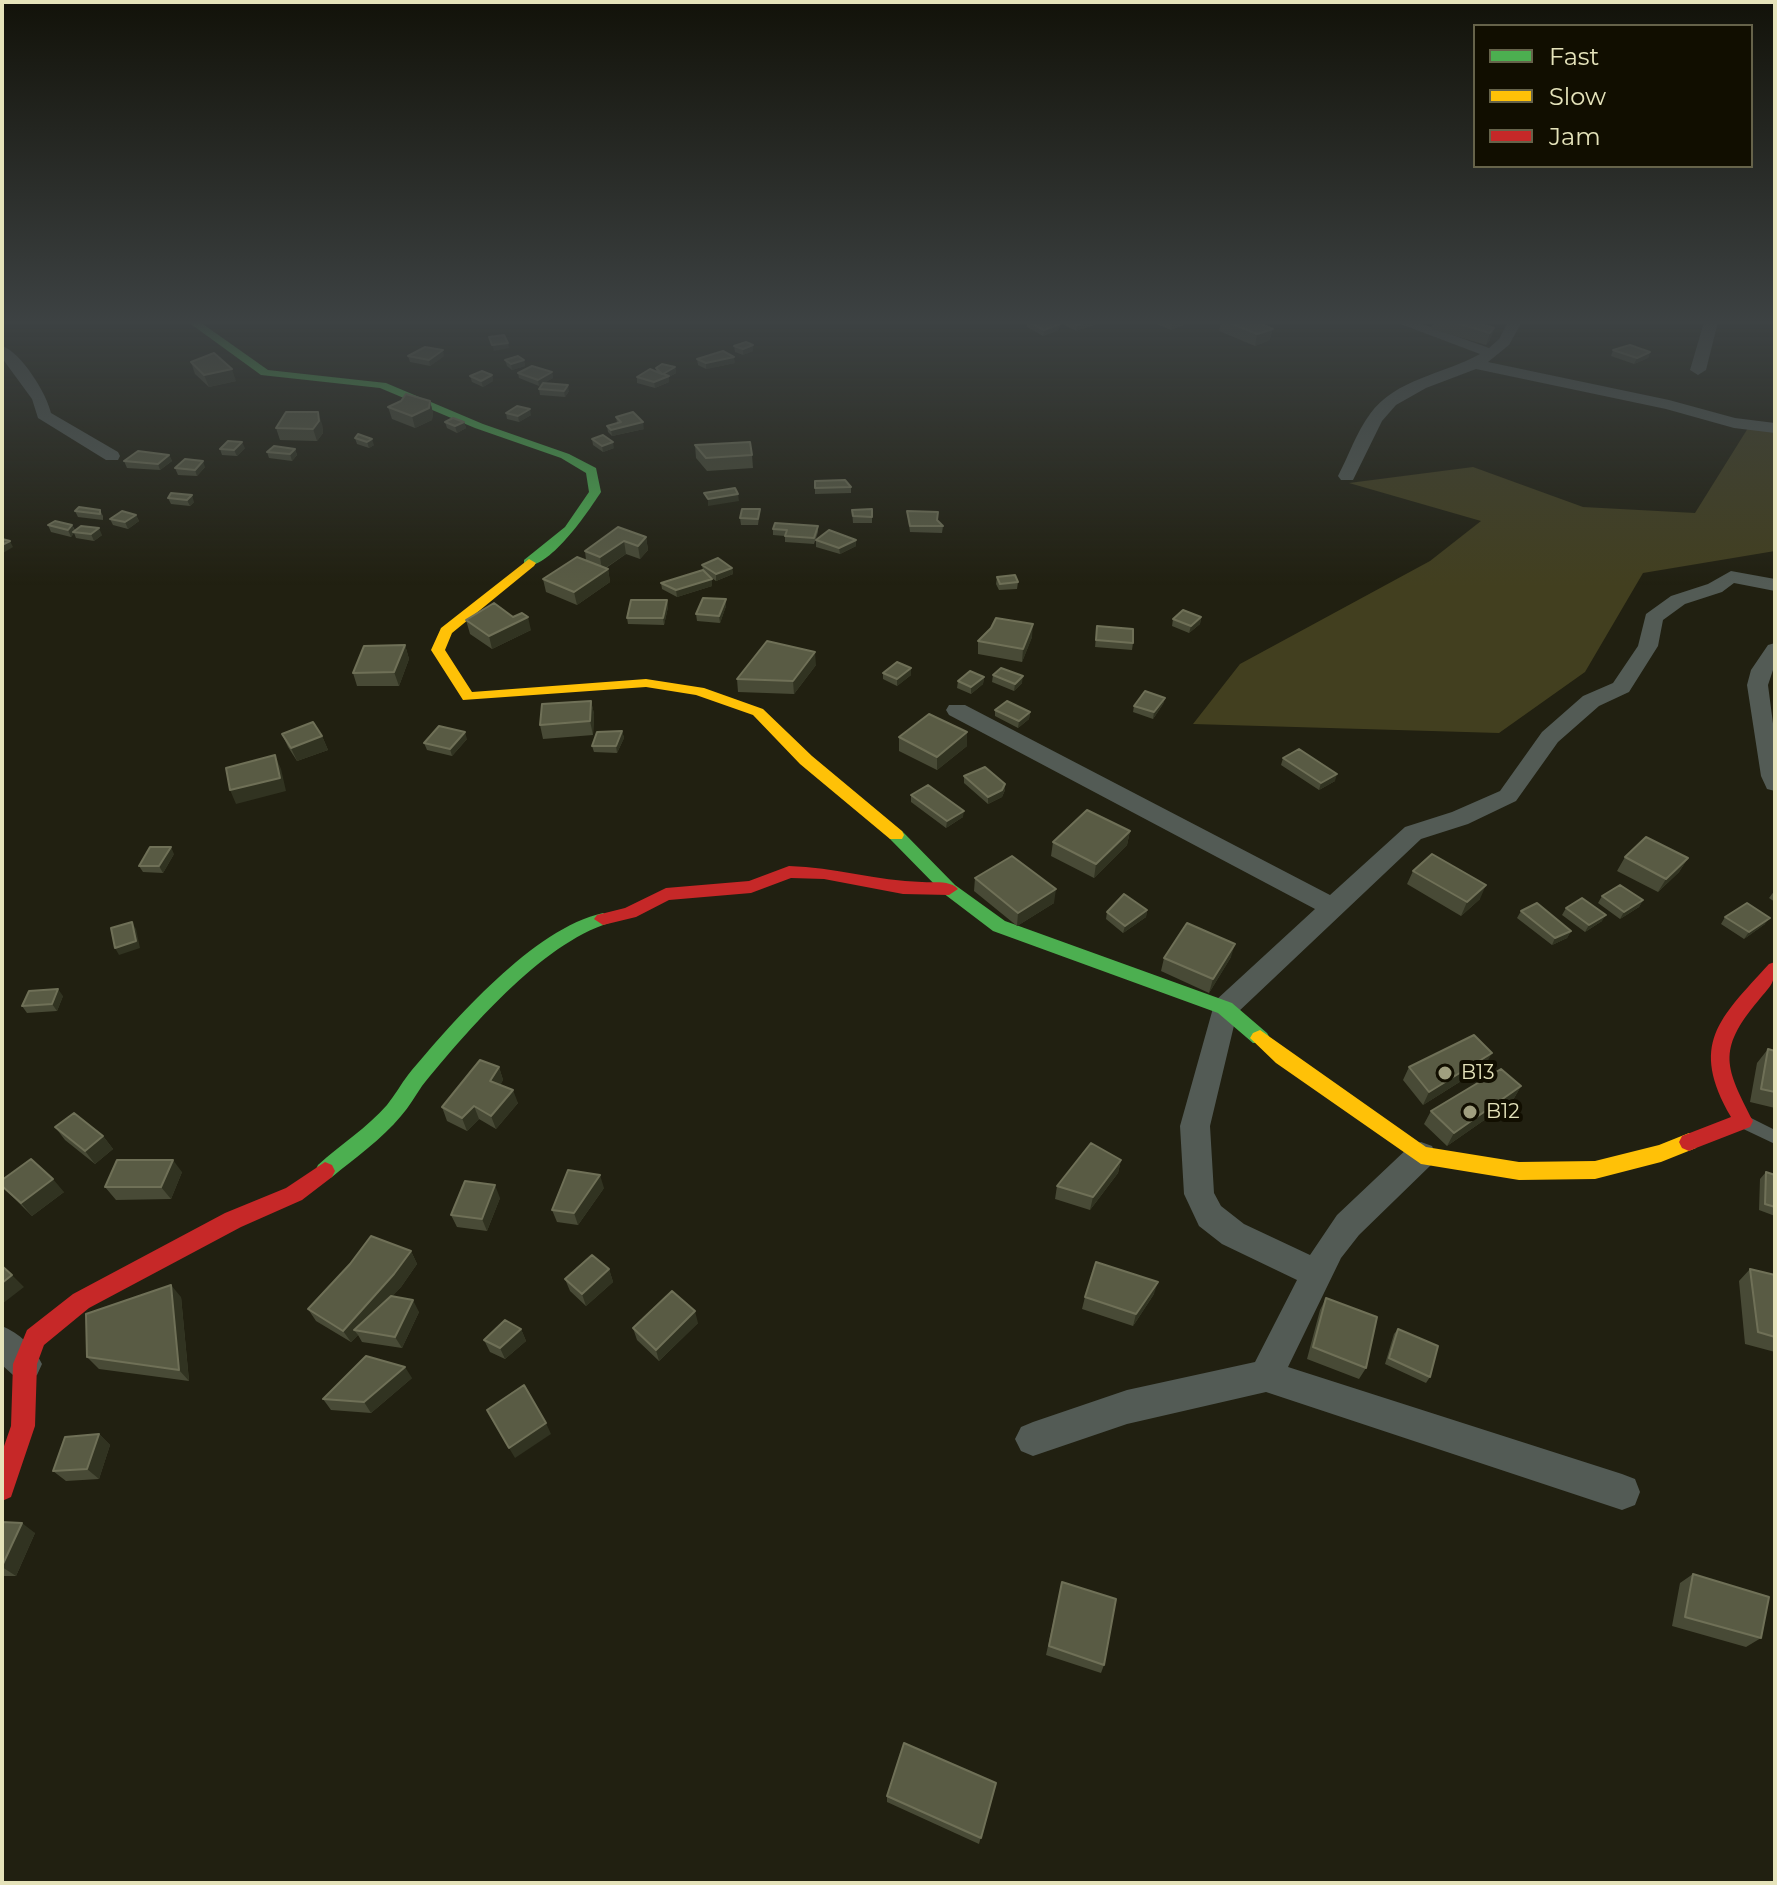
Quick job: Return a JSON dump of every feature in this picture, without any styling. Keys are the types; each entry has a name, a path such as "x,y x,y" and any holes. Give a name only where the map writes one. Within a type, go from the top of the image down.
{"street":[{"path":"43,410 44,415 112,456"},
{"path":"441,410 565,456 592,471 595,492 569,530 446,631 438,650 468,697 646,683 699,691 758,712 806,760 915,851 949,889 999,926 1225,1008 1283,1058 1421,1155 1519,1171 1595,1170 1661,1153 1743,1121 1720,1074 1720,1048 1731,1024 1775,969"},
{"path":"1347,476 1383,410"},
{"path":"1687,410 1734,423 1775,428"},
{"path":"1315,1273 1233,1234 1210,1216 1199,1194 1195,1126 1225,1008 1413,833 1460,818 1508,796 1550,737 1591,701 1621,687 1648,646 1653,618 1678,600 1715,588 1731,577 1775,585"},
{"path":"1775,649 1757,677 1770,775 1775,784"},
{"path":"957,710 1333,908"},
{"path":"2,1488 23,1426 14,1353 81,1301 233,1220 294,1194 317,1178 393,1112 414,1082 484,1003 523,967 585,923 630,913 666,894 751,887 789,872 824,873 903,888 949,889"},
{"path":"1266,1376 1315,1273 1348,1225 1421,1155"},
{"path":"1033,1439 1127,1407 1266,1376 1622,1492"}],"lane":[{"path":"1743,1121 1775,1137"}],"shaded area":[{"path":"1775,424 1775,551 1643,573 1585,672 1499,733 1193,724 1240,664 1430,561 1481,521 1349,483 1473,467 1583,507 1695,513 1748,428"}],"building":[{"path":"396,410 425,410 412,416"},
{"path":"511,410 528,410 518,416 506,413"},
{"path":"286,412 318,412 319,421 313,429 276,428"},
{"path":"633,412 643,422 611,430 607,426 621,422 616,417"},
{"path":"453,418 464,422 455,426 445,422"},
{"path":"358,434 372,439 367,442 355,438"},
{"path":"603,435 613,442 602,446 592,439"},
{"path":"228,441 242,442 234,450 220,449"},
{"path":"750,442 752,455 706,458 695,445"},
{"path":"274,446 295,449 290,454 267,452"},
{"path":"138,451 169,455 158,464 124,461"},
{"path":"185,459 203,461 195,470 175,468"},
{"path":"845,480 851,487 815,488 815,481"},
{"path":"735,488 738,494 708,499 704,493"},
{"path":"171,493 192,495 187,500 168,498"},
{"path":"79,507 100,510 100,514 75,511"},
{"path":"742,509 760,509 758,519 740,518"},
{"path":"872,509 872,517 853,516 852,510"},
{"path":"122,511 136,515 125,522 110,519"},
{"path":"907,511 938,512 937,520 943,526 910,526"},
{"path":"55,521 72,525 68,530 48,525"},
{"path":"775,523 818,526 814,538 785,536 787,530 773,529"},
{"path":"81,526 99,528 91,534 73,532"},
{"path":"618,527 646,537 638,546 624,541 600,557 585,551"},
{"path":"829,530 856,540 839,548 816,540"},
{"path":"577,557 608,569 574,592 543,579"},
{"path":"718,558 732,568 716,574 702,565"},
{"path":"703,570 712,579 676,590 661,583"},
{"path":"1015,575 1018,582 1000,584 997,577"},
{"path":"703,598 726,599 719,616 696,614"},
{"path":"631,600 667,600 663,618 627,618"},
{"path":"494,603 513,617 522,613 528,617 489,636 466,620"},
{"path":"1183,610 1201,617 1191,626 1173,619"},
{"path":"996,618 1033,624 1023,649 978,641"},
{"path":"1097,626 1133,629 1133,643 1096,640"},
{"path":"767,641 815,652 793,681 737,679"},
{"path":"405,645 394,672 353,673 364,646"},
{"path":"897,662 911,668 897,679 883,673"},
{"path":"1001,668 1023,676 1015,684 993,675"},
{"path":"970,671 984,677 971,687 958,681"},
{"path":"1145,691 1165,698 1154,712 1134,706"},
{"path":"591,701 590,721 540,725 542,704"},
{"path":"1007,701 1030,712 1019,721 995,710"},
{"path":"929,714 967,732 937,757 899,737"},
{"path":"313,722 322,736 291,748 282,734"},
{"path":"439,726 465,732 450,749 424,743"},
{"path":"622,731 616,746 592,746 597,732"},
{"path":"1299,749 1337,774 1321,783 1283,758"},
{"path":"275,755 280,778 230,790 226,768"},
{"path":"985,767 1005,784 1002,790 988,797 964,776"},
{"path":"928,785 964,811 947,821 911,795"},
{"path":"1087,810 1130,831 1096,864 1053,842"},
{"path":"1646,837 1688,858 1666,879 1625,857"},
{"path":"150,847 171,847 159,866 139,866"},
{"path":"1432,854 1486,885 1467,902 1413,871"},
{"path":"1012,856 1056,889 1018,913 975,878"},
{"path":"1620,885 1643,900 1624,912 1602,896"},
{"path":"1124,894 1147,910 1125,926 1107,912"},
{"path":"1582,898 1606,915 1589,925 1566,908"},
{"path":"1537,903 1571,931 1555,938 1521,911"},
{"path":"1747,903 1770,918 1749,932 1725,917"},
{"path":"132,922 136,941 115,948 111,928"},
{"path":"1187,923 1235,944 1213,979 1164,958"},
{"path":"58,989 52,1004 22,1006 29,991"},
{"path":"1474,1035 1492,1053 1429,1092 1409,1067"},
{"path":"1768,1049 1775,1051 1775,1092 1761,1089"},
{"path":"480,1060 499,1067 490,1081 513,1090 491,1116 474,1106 462,1118 442,1107"},
{"name":"B12","path":"1501,1069 1521,1086 1454,1133 1431,1111"},
{"path":"74,1113 103,1136 85,1151 55,1127"},
{"path":"1091,1143 1121,1160 1093,1197 1057,1186"},
{"path":"31,1159 53,1179 21,1203 2,1186 2,1180"},
{"path":"117,1160 173,1160 161,1187 105,1187"},
{"path":"568,1170 600,1175 574,1213 552,1210"},
{"path":"1766,1172 1775,1175 1775,1207 1765,1204"},
{"path":"465,1181 495,1185 482,1219 451,1215"},
{"path":"371,1236 411,1251 343,1331 308,1309"},
{"path":"592,1255 609,1269 582,1294 565,1279"},
{"path":"1096,1262 1158,1282 1136,1314 1085,1297"},
{"path":"2,1266 12,1275 2,1283"},
{"path":"1750,1269 1775,1275 1775,1337 1758,1332"},
{"path":"171,1285 179,1370 87,1357 86,1314"},
{"path":"672,1291 695,1311 656,1350 633,1328"},
{"path":"391,1296 413,1300 395,1337 354,1330"},
{"path":"1326,1298 1377,1317 1366,1368 1313,1347"},
{"path":"505,1320 521,1329 500,1348 484,1340"},
{"path":"1398,1329 1438,1346 1430,1377 1389,1358"},
{"path":"366,1356 405,1367 364,1402 323,1399"},
{"path":"524,1385 546,1423 509,1448 487,1410"},
{"path":"99,1434 87,1469 53,1471 65,1437"},
{"path":"2,1522 22,1523 2,1566"},
{"path":"1693,1574 1769,1597 1761,1638 1685,1617"},
{"path":"1062,1582 1116,1599 1104,1665 1049,1646"},
{"path":"904,1743 996,1783 981,1838 887,1796"}],"traffic: fast":[{"path":"441,410 565,456 592,471 595,492 569,530 529,563"},
{"path":"896,835 949,889 999,926 1225,1008 1260,1038"},
{"path":"325,1171 393,1112 414,1082 484,1003 523,967 585,923 603,919"}],"traffic: slow":[{"path":"529,563 446,631 438,650 468,697 646,683 699,691 758,712 806,760 896,835"},
{"path":"1260,1038 1283,1058 1421,1155 1519,1171 1595,1170 1661,1153 1689,1142"}],"traffic: jam":[{"path":"603,919 630,913 666,894 751,887 789,872 824,873 903,888 949,889"},
{"path":"1689,1142 1743,1121 1721,1076 1721,1046 1734,1018 1775,969"},
{"path":"2,1488 23,1426 25,1364 35,1338 81,1301 233,1220 294,1194 325,1171"}],"place":[{"name":"B13","path":"1445,1073"},
{"name":"B12","path":"1470,1112"}]}
